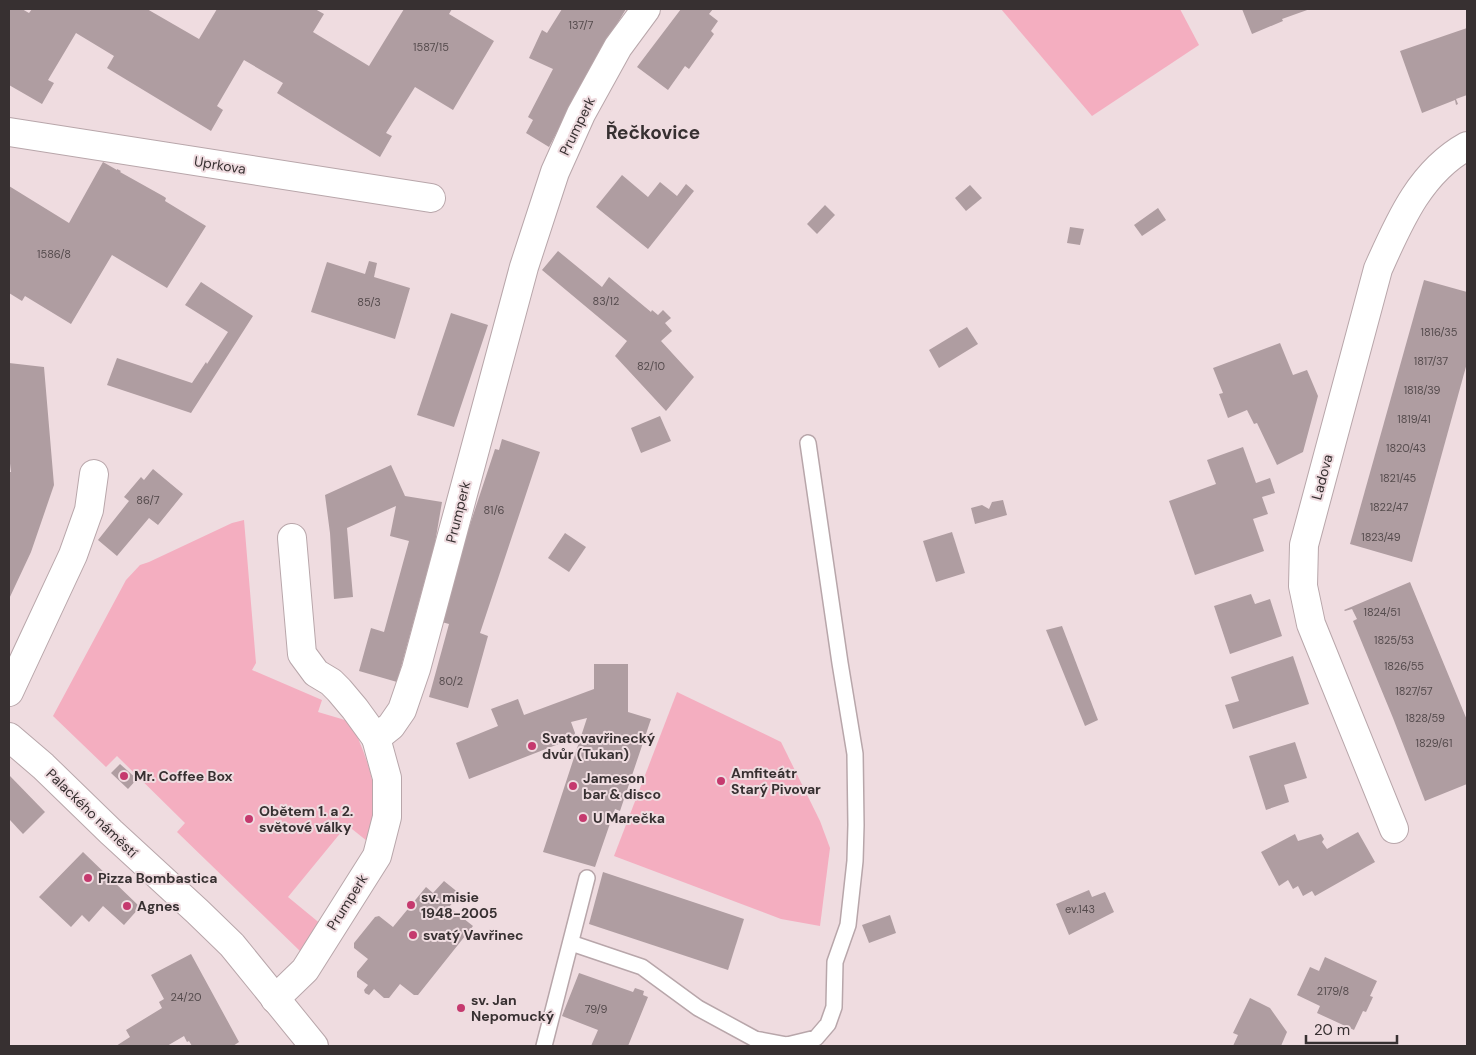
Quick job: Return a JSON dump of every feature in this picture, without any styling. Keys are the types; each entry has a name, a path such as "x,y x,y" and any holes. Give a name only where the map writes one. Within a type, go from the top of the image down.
{"street":[{"name":"Prumperk","path":"276,999 305,970 377,856 387,817 387,778 376,738 391,726 402,710 416,669 524,268 555,172 581,114 618,47 646,9"},
{"name":"Uprkova","path":"9,132 431,198"},
{"name":"Ladova","path":"1394,828 1311,624 1303,586 1304,545 1378,269 1396,229 1416,193 1440,165 1467,146"},
{"path":"9,692 73,555 89,510 94,474"},
{"path":"292,538 302,654 316,673 331,682 339,690 376,738"},
{"name":"Palackého náměstí","path":"9,737 43,766 232,945 314,1046"}],"lane":[{"path":"571,943 642,967 698,1008 755,1039 788,1045 816,1038 828,1024 834,1007 835,962 848,925 855,861 855,754 808,443"},
{"path":"544,1046 587,878"}],"shaded area":[{"path":"1001,9 1180,9 1199,45 1092,116"},
{"path":"244,520 256,663 252,670 322,700 318,712 345,720 348,717 363,750 371,774 375,798 374,818 367,841 347,825 288,897 322,925 311,942 300,951 177,832 185,823 117,756 106,767 53,716 126,580 140,565 232,523"},
{"name":"Amfiteátr Starý Pivovar","path":"677,692 781,742 820,821 830,848 820,926 781,919 614,856"}],"building":[{"path":"9,9 22,9 29,13 32,9 147,9 199,39 217,9 315,9 324,14 313,32 369,66 404,9 452,9 449,14 494,41 453,110 415,87 386,133 392,136 380,157 277,93 283,83 244,60 217,106 223,110 211,131 107,68 114,56 76,33 48,80 54,83 42,104 9,85"},
{"path":"562,9 626,9 597,57 549,147 526,133 533,120 528,117 553,69 529,58 542,30 547,33"},
{"path":"681,9 713,9 709,14 718,21 711,31 714,34 689,69 685,66 668,90 637,67"},
{"path":"1242,9 1310,9 1282,19 1283,21 1252,34"},
{"path":"1467,28 1467,95 1456,99 1458,104 1456,105 1455,100 1422,113 1400,51"},
{"path":"103,162 163,196 166,198 165,201 206,226 167,288 112,255 71,324 25,296 22,301 9,293 9,186 69,223"},
{"path":"622,175 648,197 660,182 677,196 686,184 694,191 648,249 596,207"},
{"path":"970,185 982,198 966,211 955,198"},
{"path":"825,205 835,215 817,234 807,224"},
{"path":"1158,208 1166,220 1142,236 1134,225"},
{"path":"1070,227 1084,229 1080,245 1067,243"},
{"path":"558,251 602,287 609,277 651,312 652,310 658,315 663,310 671,318 665,323 672,331 661,341 694,377 666,411 615,356 627,341 542,270"},
{"path":"369,261 377,263 374,277 410,288 395,339 311,312 327,262 365,274"},
{"path":"1424,280 1467,292 1467,363 1412,562 1350,544"},
{"path":"201,282 253,316 191,413 107,385 117,358 192,383 228,332 185,305"},
{"path":"451,313 488,325 454,427 417,415"},
{"path":"967,327 978,344 939,368 929,350"},
{"path":"1280,343 1293,375 1307,370 1318,396 1303,452 1277,465 1257,423 1254,424 1247,410 1228,418 1219,394 1223,393 1213,368"},
{"path":"9,363 44,367 54,485 31,552 9,599 9,472 11,472 9,455"},
{"path":"660,416 671,441 641,453 631,428"},
{"path":"502,439 540,452 480,633 488,636 468,708 429,697 449,624 438,621 495,449 499,450"},
{"path":"1243,447 1256,483 1270,478 1275,493 1262,497 1268,514 1253,519 1264,551 1195,575 1169,501 1216,484 1207,460"},
{"path":"391,465 405,496 442,502 435,543 397,682 359,671 371,628 384,632 409,541 390,536 396,506 347,528 353,597 334,599 330,533 325,495"},
{"path":"153,469 183,494 158,525 149,518 117,556 98,540 129,501 124,497 141,477 144,480"},
{"path":"1003,500 1007,515 975,524 971,508 982,505 989,509 992,502"},
{"path":"952,532 965,573 936,582 923,541"},
{"path":"565,533 586,547 569,572 548,558"},
{"path":"1410,582 1467,720 1467,784 1425,801 1353,621 1357,619 1352,609 1344,610"},
{"path":"1251,594 1255,604 1270,599 1282,636 1230,654 1214,606"},
{"path":"1062,626 1098,720 1085,726 1046,630"},
{"path":"1293,656 1309,704 1233,729 1225,705 1239,701 1231,677"},
{"path":"594,664 628,664 628,712 651,719 620,811 615,809 595,867 543,852 587,718 571,722 575,733 574,738 469,779 456,743 498,726 491,709 518,699 524,715 594,689"},
{"path":"1295,742 1307,778 1284,785 1289,802 1266,810 1249,756"},
{"name":"Mr. Coffee Box","path":"120,764 137,779 128,789 111,773"},
{"path":"9,775 45,812 23,834 9,819"},
{"path":"1358,832 1375,862 1315,896 1312,891 1303,896 1298,886 1293,889 1288,880 1279,886 1261,852 1295,834 1298,841 1321,834 1324,839 1322,842 1327,849"},
{"path":"83,852 140,907 124,925 103,906 89,922 82,915 71,927 39,897"},
{"path":"603,872 744,919 728,970 589,924"},
{"name":"svatý Vavřinec","path":"444,881 460,894 449,907 473,926 418,995 414,995 400,984 389,998 384,998 374,989 369,995 365,993 364,990 368,985 357,977 357,972 368,959 354,948 354,943 375,917 379,916 393,927 426,887 433,893"},
{"path":"1089,890 1092,897 1105,892 1114,912 1069,935 1056,904"},
{"path":"890,915 896,933 869,943 862,925"},
{"path":"191,954 239,1042 233,1046 192,1046 184,1036 167,1046 116,1046 130,1037 126,1030 162,1008 159,1002 164,999 151,975"},
{"path":"1325,957 1377,981 1370,996 1373,997 1366,1012 1363,1011 1354,1030 1317,1013 1320,1006 1297,995 1310,967 1319,971"},
{"path":"579,973 633,992 635,988 644,991 643,995 648,997 628,1046 591,1046 598,1030 562,1016"},
{"path":"1250,998 1270,1008 1287,1032 1281,1046 1233,1046 1238,1035 1233,1033"}],"place":[{"name":"Svatovavřinecký dvůr (Tukan)","path":"532,746"},
{"name":"Mr. Coffee Box","path":"124,776"},
{"name":"Amfiteátr Starý Pivovar","path":"721,781"},
{"name":"Jameson bar & disco","path":"573,786"},
{"name":"U Marečka","path":"583,818"},
{"name":"Obětem 1. a 2. světové války","path":"249,819"},
{"name":"Pizza Bombastica","path":"88,878"},
{"name":"sv. misie 1948-2005","path":"411,905"},
{"name":"Agnes","path":"127,906"},
{"name":"svatý Vavřinec","path":"413,935"},
{"name":"sv. Jan Nepomucký","path":"461,1008"}],"district":[{"name":"Řečkovice","path":"653,132"}]}
